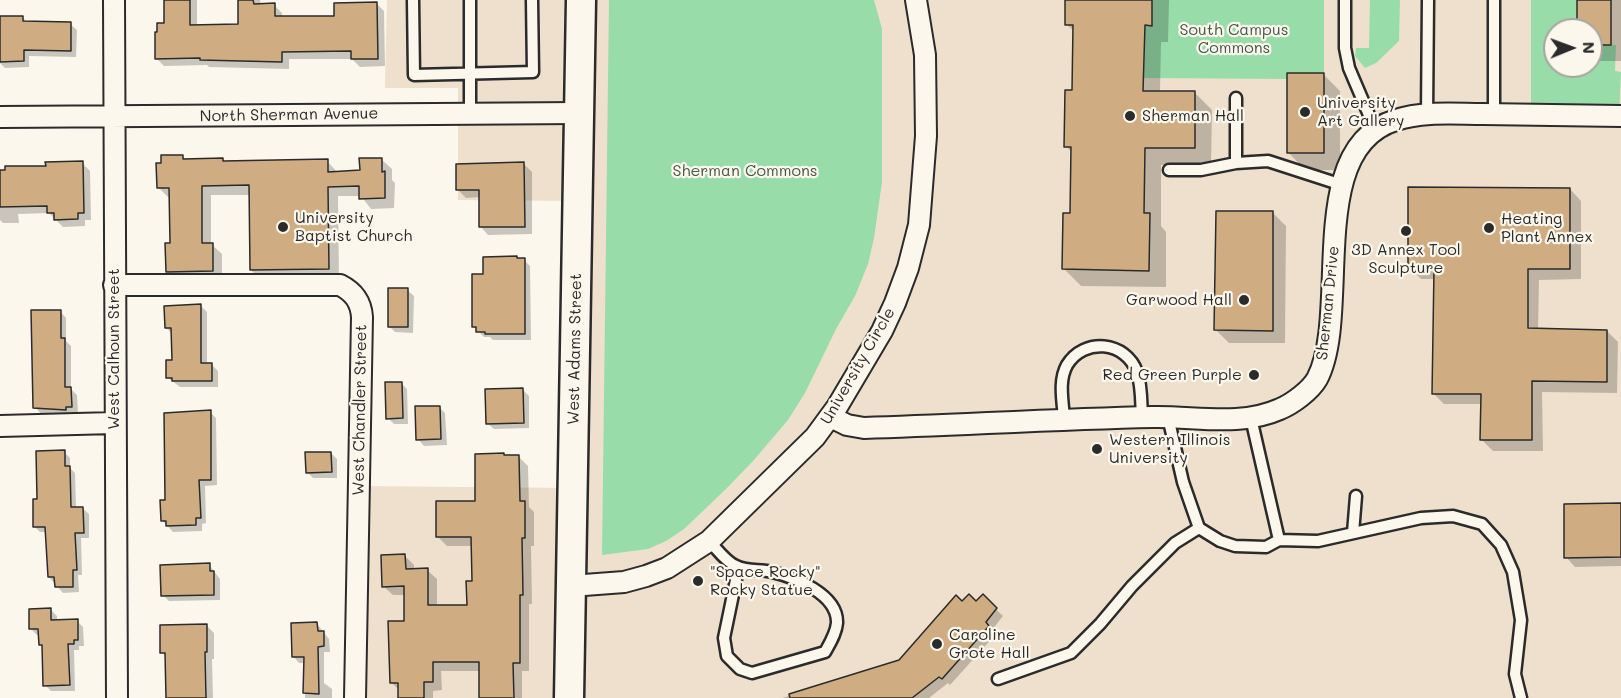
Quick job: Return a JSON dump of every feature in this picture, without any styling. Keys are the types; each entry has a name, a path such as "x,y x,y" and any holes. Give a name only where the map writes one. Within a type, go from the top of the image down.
{"street":[{"name":"West Calhoun Street","path":"114,0 114,423 117,698"},
{"name":"West Adams Street","path":"569,698 581,0"},
{"name":"University Circle","path":"571,586 624,582 646,576 667,567 709,541 815,437 831,417 882,330 895,303 908,268 919,225 926,136 926,55 916,0"},
{"path":"1375,129 1394,120 1427,115 1620,112"},
{"name":"North Sherman Avenue","path":"0,117 579,113"},
{"name":"Sherman Drive","path":"831,417 847,425 864,428 1064,419 1251,418 1280,409 1303,394 1316,381 1323,364 1330,319 1337,208 1342,185 1353,156 1375,129"},
{"name":"West Chandler Street","path":"114,285 340,285 348,289 358,301 362,317 355,698"},
{"path":"0,426 114,423"}],"lane":[{"path":"413,0 414,75 533,72 532,0"},
{"path":"470,0 470,114"},
{"path":"1345,0 1345,48 1349,68 1375,129"},
{"path":"1427,115 1428,0"},
{"path":"1494,0 1494,114"},
{"path":"1236,98 1236,163"},
{"path":"1169,170 1201,170 1236,163 1268,161 1342,185"},
{"path":"1064,419 1062,378 1067,366 1074,356 1085,349 1097,346 1110,347 1131,360 1137,372 1142,418"},
{"path":"1168,417 1183,482 1199,528 1220,541 1235,546 1266,547 1279,540 1318,541 1431,518 1453,516 1482,524 1501,545 1513,572 1521,620 1515,674 1521,698"},
{"path":"1251,418 1279,540"},
{"path":"1353,533 1356,496"},
{"path":"998,679 1071,653 1101,624 1132,586 1175,543 1199,528"},
{"path":"709,541 733,565 745,570 769,571 791,577 815,589 830,602 837,621 832,641 825,652 752,673 740,669 727,656 724,638 736,580 733,565"}],"shaded area":[{"name":"Western Illinois University","path":"387,0 1621,0 1621,698 355,698 358,486 572,488 577,201 458,200 458,88 385,88"}],"green space":[{"name":"Sherman Commons","path":"609,0 874,0 882,29 882,182 868,264 855,296 805,393 788,420 753,461 684,529 648,549 602,555"},
{"name":"South Campus Commons","path":"1152,0 1324,0 1324,73 1287,73 1287,79 1144,78 1145,25 1152,25"},
{"path":"1370,0 1400,0 1399,41 1376,63 1365,68 1355,56 1356,48 1369,48"},
{"path":"1531,0 1577,0 1577,18 1543,18 1543,78 1603,78 1603,45 1616,45 1615,71 1621,72 1619,116 1531,115"}],"building":[{"path":"164,0 190,0 190,25 238,24 238,0 253,0 254,4 275,3 275,16 334,16 334,3 377,2 378,59 351,59 351,51 282,52 282,62 200,60 200,58 155,59 155,32 157,32 157,23 164,23"},
{"path":"1065,0 1152,0 1152,26 1145,25 1143,91 1195,91 1195,148 1145,148 1144,213 1150,213 1149,271 1062,269 1063,213 1070,213 1071,147 1064,147 1065,90 1072,90 1073,25 1065,25"},
{"path":"1577,0 1611,0 1611,45 1603,45 1603,18 1577,18"},
{"path":"0,16 23,16 23,21 71,22 71,51 24,50 24,61 0,62"},
{"path":"1287,73 1324,73 1324,153 1287,153"},
{"path":"161,155 183,155 183,159 223,158 223,161 328,159 328,172 360,170 359,158 382,158 382,172 385,171 385,198 359,199 359,186 328,187 329,269 250,270 249,185 202,186 202,243 213,243 213,271 166,272 165,243 170,243 169,188 157,188 156,163 161,163"},
{"path":"83,161 84,213 78,213 78,219 54,220 54,213 47,213 47,206 0,207 0,170 5,170 5,166 46,166 45,162"},
{"path":"524,162 525,227 479,227 479,190 456,190 456,164"},
{"path":"1408,187 1570,188 1570,269 1528,269 1528,328 1607,330 1607,382 1532,381 1532,440 1480,440 1481,394 1432,394 1434,269 1408,268"},
{"name":"Garwood Hall","path":"1216,211 1273,211 1273,331 1214,330"},
{"path":"517,256 517,258 525,258 525,334 476,332 476,327 472,327 472,274 483,274 483,257"},
{"path":"388,288 408,288 408,327 388,327"},
{"path":"201,304 201,363 212,363 212,381 172,381 172,378 166,378 166,360 172,360 171,328 165,328 164,306"},
{"path":"31,310 61,310 61,338 65,338 65,387 71,387 72,407 66,407 66,410 33,408"},
{"path":"385,382 402,382 403,418 386,419"},
{"path":"523,388 524,423 486,424 485,389"},
{"path":"415,406 440,406 441,439 416,440"},
{"path":"211,410 211,480 199,480 201,518 196,518 196,525 166,526 166,521 161,521 160,500 165,500 164,413"},
{"path":"65,450 65,466 70,466 71,507 83,507 84,533 75,533 77,570 73,570 73,587 55,587 54,577 48,577 45,527 33,527 33,499 37,499 36,451"},
{"path":"305,452 331,452 332,472 306,473"},
{"path":"504,453 504,455 519,455 520,501 525,501 525,538 522,538 523,595 520,595 520,663 513,663 514,698 479,698 479,662 433,662 433,682 424,682 424,698 398,698 398,683 390,683 388,621 404,621 404,586 382,587 381,555 405,554 406,569 428,568 428,605 467,605 466,581 472,581 471,537 436,537 436,501 475,501 475,454"},
{"path":"1621,503 1621,557 1564,558 1564,504"},
{"path":"210,563 210,571 214,571 214,595 161,596 160,565"},
{"name":"Caroline Grote Hall","path":"969,594 976,601 983,594 997,608 986,622 989,626 942,679 939,677 912,698 790,698 789,694 899,660 956,595 962,601"},
{"path":"51,608 51,620 78,619 78,640 74,640 74,644 68,644 70,685 43,686 42,645 39,645 38,629 29,629 29,609"},
{"path":"317,622 318,631 324,631 324,646 318,647 319,694 303,693 304,657 292,657 291,623"},
{"path":"207,624 206,698 166,698 165,653 160,653 160,625"}],"place":[{"name":"University Art Gallery","path":"1305,112"},
{"name":"Sherman Hall","path":"1130,116"},
{"name":"University Baptist Church","path":"283,227"},
{"name":"Heating Plant Annex","path":"1489,228"},
{"name":"3D Annex Tool Sculpture","path":"1406,231"},
{"name":"Garwood Hall","path":"1244,300"},
{"name":"Red Green Purple","path":"1254,375"},
{"name":"Western Illinois University","path":"1097,449"},
{"name":"\"Space Rocky\" Rocky Statue","path":"698,581"},
{"name":"Caroline Grote Hall","path":"937,644"}]}
